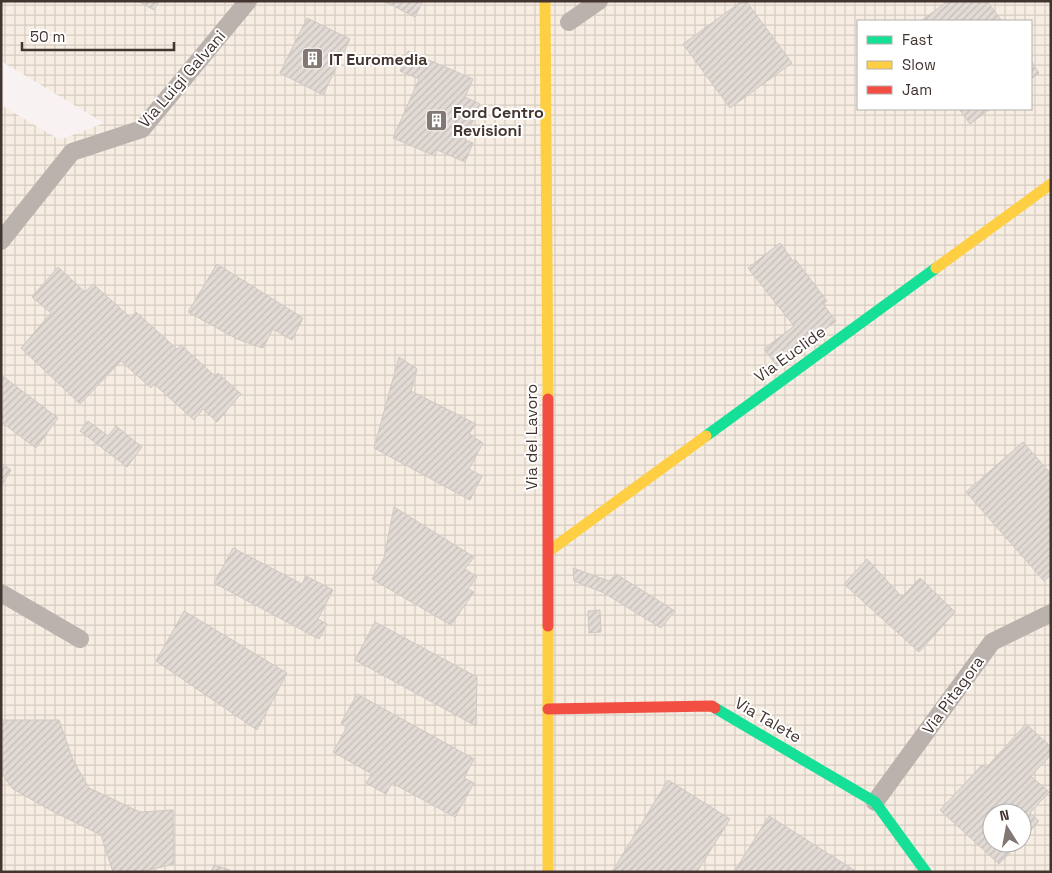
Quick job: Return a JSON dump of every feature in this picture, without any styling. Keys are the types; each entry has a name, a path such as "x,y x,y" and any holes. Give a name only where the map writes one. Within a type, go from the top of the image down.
{"street":[{"name":"Via Luigi Galvani","path":"1,242 72,152 142,129 248,1"},
{"name":"Via del Lavoro","path":"545,1 548,872"},
{"path":"569,22 599,1"},
{"name":"Via Euclide","path":"548,550 1051,184"},
{"path":"1,593 80,639"},
{"name":"Via Pitagora","path":"875,802 992,642 1051,613"},
{"name":"Via Talete","path":"548,710 712,706 875,802 926,872"}],"shaded area":[{"path":"1,1 1051,1 1051,872 1,872 1,105 60,140 104,123 1,61"}],"building":[{"path":"138,1 159,1 154,10"},
{"path":"384,1 423,1 415,17"},
{"path":"742,1 746,1 792,63 730,108 683,44"},
{"path":"948,1 987,1 1001,20 922,20"},
{"name":"IT Euromedia","path":"307,18 350,39 323,95 280,73"},
{"name":"Ford Centro Revisioni","path":"408,51 473,79 465,97 480,104 465,140 473,143 465,162 437,150 435,156 393,138 419,79 400,71"},
{"path":"1032,62 1039,73 1032,78"},
{"path":"960,110 989,110 970,124"},
{"path":"780,243 793,261 795,259 827,301 823,304 836,321 777,366 764,349 794,326 748,268"},
{"path":"217,264 303,318 292,340 273,329 263,348 237,339 188,312"},
{"path":"58,267 85,292 93,284 131,318 136,312 177,349 181,345 215,376 218,373 241,394 217,422 203,409 194,420 154,384 151,388 121,361 80,404 21,348 51,313 32,297"},
{"path":"399,357 417,369 411,391 476,424 469,434 483,443 469,469 482,476 470,500 374,448"},
{"path":"1,375 58,418 36,448 1,422"},
{"path":"88,421 108,436 116,426 142,447 127,467 80,431"},
{"path":"1023,442 1051,474 1051,575 1044,581 966,492"},
{"path":"1,463 11,470 1,486"},
{"path":"394,507 474,557 465,569 477,577 468,589 474,592 451,625 372,579 384,558"},
{"path":"233,548 302,584 306,576 333,590 318,619 327,624 319,639 214,583"},
{"path":"867,559 902,597 920,578 955,612 919,652 844,584"},
{"path":"573,568 609,581 616,574 675,611 661,628 604,593 574,581"},
{"path":"600,610 601,632 589,633 588,611"},
{"path":"184,611 287,673 257,730 156,661"},
{"path":"375,622 477,677 476,726 355,660"},
{"path":"357,694 474,759 464,778 474,783 455,817 392,783 386,794 366,783 372,774 333,752 347,727 341,723"},
{"path":"1,720 59,720 73,760 89,788 140,812 173,810 174,864 141,872 113,872 101,835 13,789 1,773"},
{"path":"1026,724 1051,747 1051,755 1031,776 1049,792 1032,811 1032,803 982,803 982,848 940,810 982,765 986,768"},
{"path":"668,780 730,819 697,872 612,872"},
{"path":"1032,815 1039,821 1032,829"},
{"path":"769,816 857,872 734,872"},
{"path":"987,853 1009,853 999,864"},
{"path":"214,865 230,870 229,872 211,872"}],"traffic: fast":[{"path":"706,436 936,268"},
{"path":"715,708 875,802 926,872"}],"traffic: slow":[{"path":"545,1 548,399"},
{"path":"936,268 1051,184"},
{"path":"549,551 706,436"},
{"path":"548,626 548,872"}],"traffic: jam":[{"path":"548,399 548,626"},
{"path":"548,709 712,706 715,708"}],"place":[{"name":"IT Euromedia","path":"313,59"},
{"name":"Ford Centro Revisioni","path":"437,121"}]}
